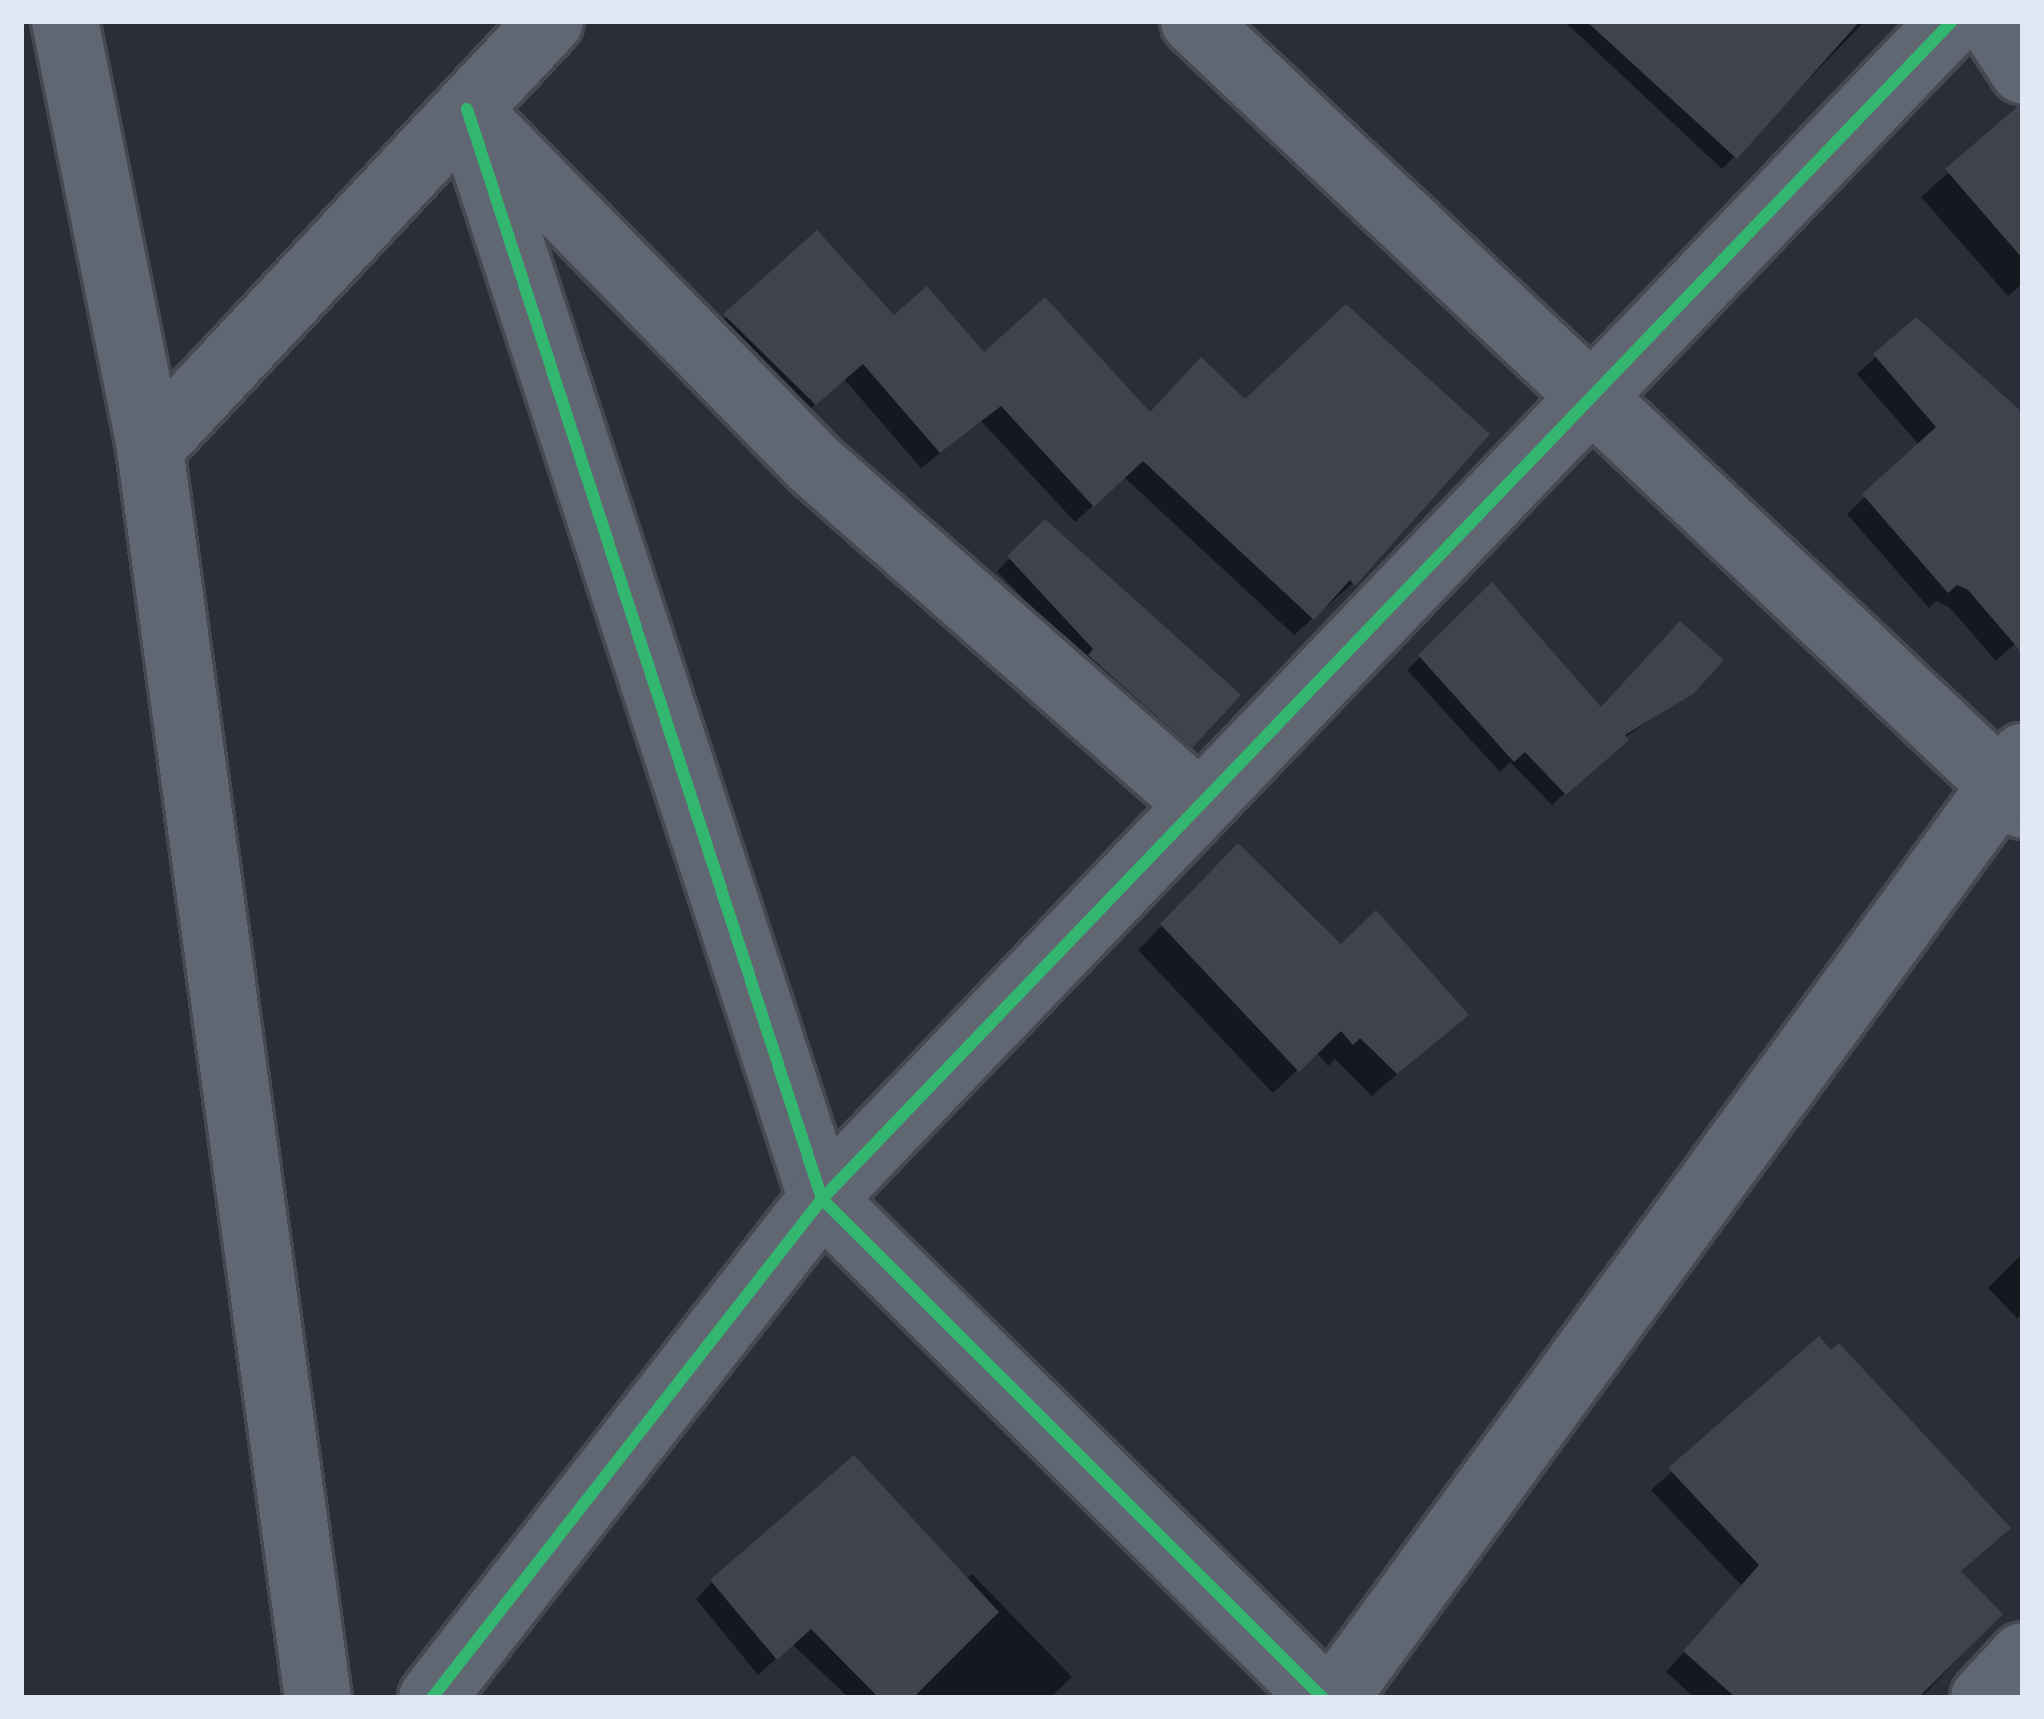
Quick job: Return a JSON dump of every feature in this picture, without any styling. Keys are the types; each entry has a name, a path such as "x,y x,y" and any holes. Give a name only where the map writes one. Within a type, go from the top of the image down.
{"street":[{"path":"65,21 150,448 318,1698"},
{"path":"150,448 550,21"},
{"path":"1194,21 1590,396 2015,781 1336,1698"},
{"path":"431,1698 822,1199 1197,802 1952,21"},
{"path":"1990,21 2023,70"},
{"path":"466,109 816,466 1197,802"},
{"path":"466,109 822,1199 1323,1698"},
{"path":"1984,1698 2023,1656"}],"building":[{"path":"1586,21 1860,21 1737,159"},
{"path":"2018,106 2023,107 2023,259 1945,169"},
{"path":"817,230 894,315 927,286 984,352 1045,297 1150,412 1201,357 1245,399 1346,304 1490,434 1355,586 1350,580 1314,620 1143,461 1094,507 1001,406 940,453 863,364 816,405 723,314"},
{"path":"1916,317 2023,413 2023,654 1968,590 1957,585 1948,593 1862,494 1936,427 1873,354"},
{"path":"1045,519 1241,695 1192,748 1088,655 1093,649 1007,556"},
{"path":"1492,582 1601,707 1680,621 1724,660 1693,694 1625,735 1629,740 1566,795 1525,752 1514,762 1418,655"},
{"path":"1238,843 1341,944 1376,910 1469,1015 1397,1074 1360,1038 1353,1045 1341,1031 1299,1072 1160,924"},
{"path":"1819,1336 1831,1350 1839,1343 2011,1528 1961,1571 2003,1614 1918,1698 1736,1698 1683,1651 1759,1565 1668,1468"},
{"path":"854,1455 999,1612 913,1698 879,1698 811,1629 777,1660 710,1580"}],"cycle path":[{"path":"432,1698 822,1199 1952,21"},
{"path":"467,109 822,1199 1323,1698"}]}
